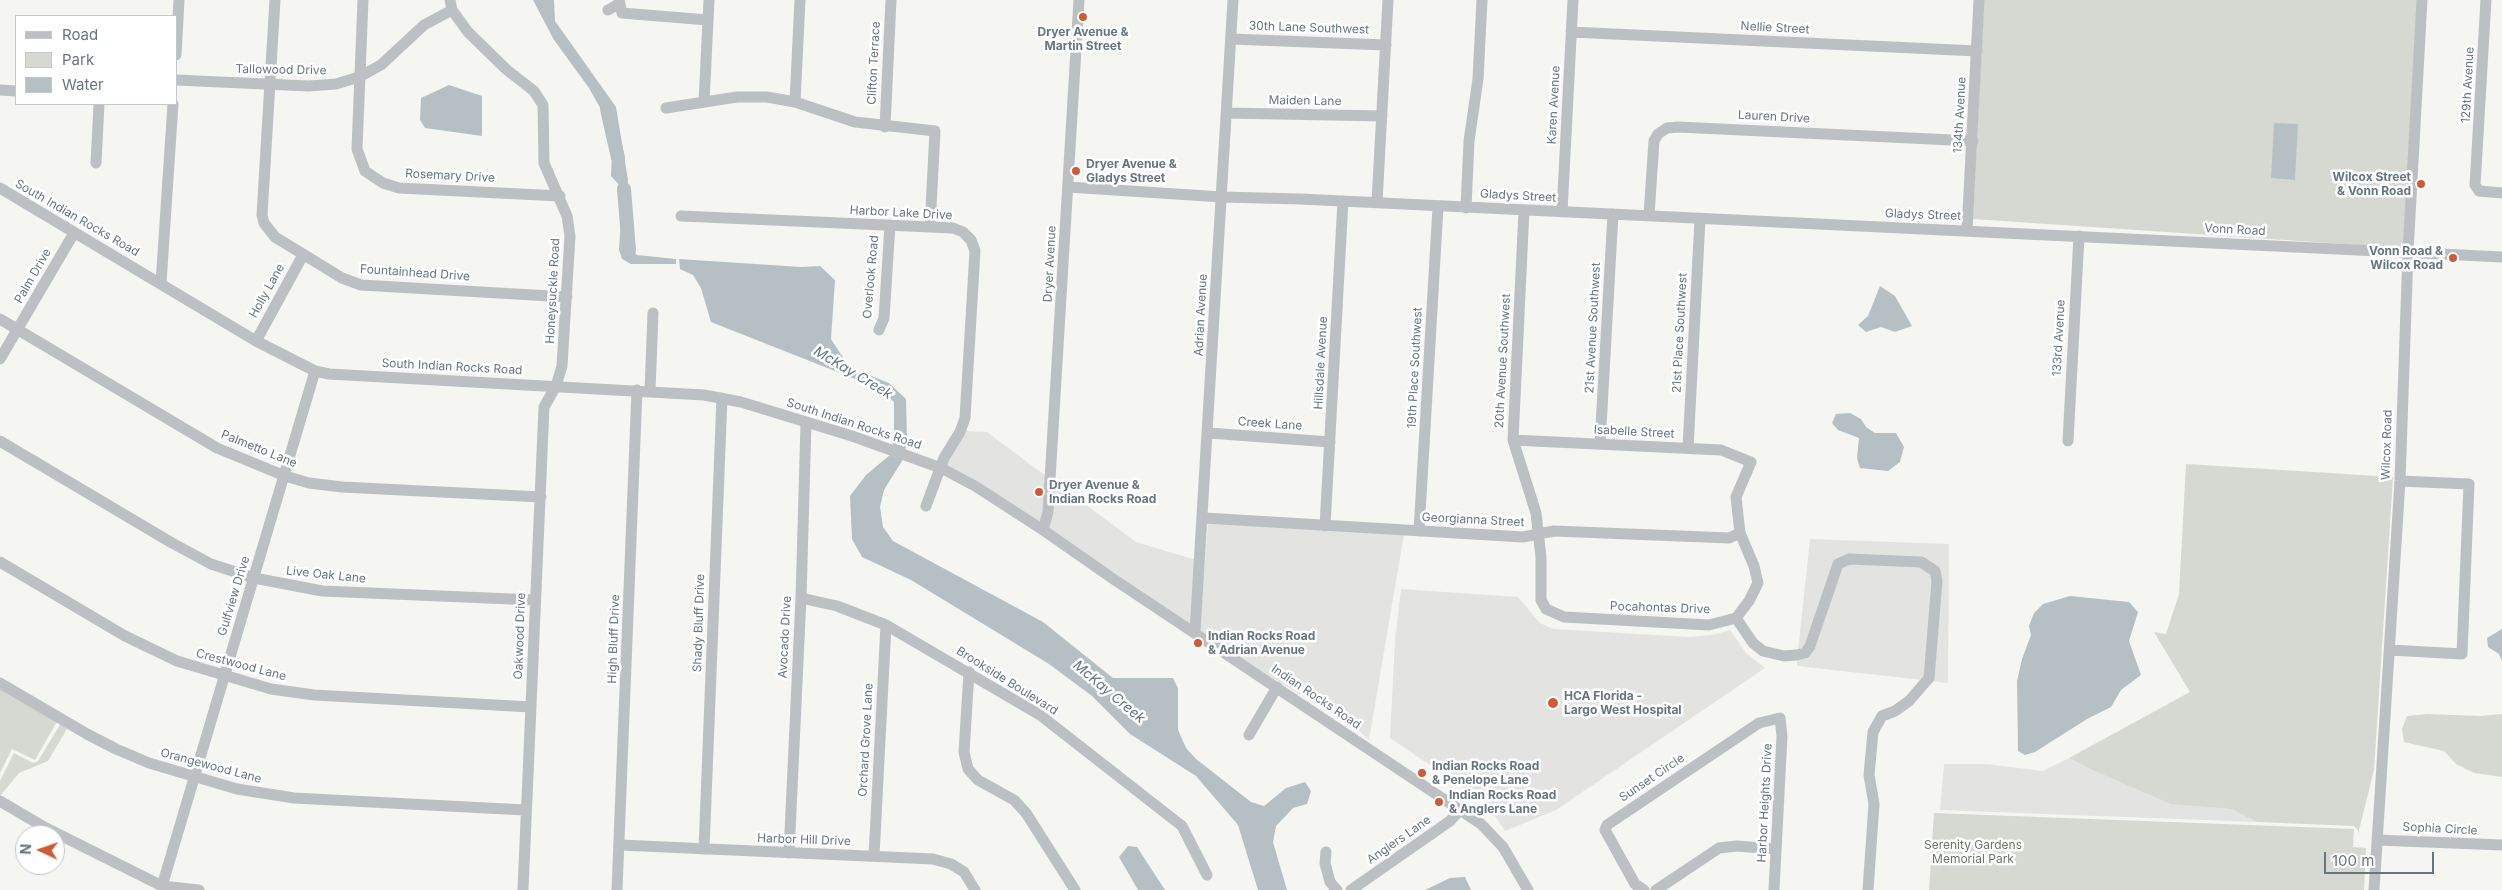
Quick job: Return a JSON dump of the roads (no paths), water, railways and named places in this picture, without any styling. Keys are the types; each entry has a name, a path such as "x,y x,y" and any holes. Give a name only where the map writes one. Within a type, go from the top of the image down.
{"street":[{"path":"178,18 179,0"},
{"name":"Fountainhead Drive","path":"275,0 262,215 264,223 275,237 342,278 361,285 568,297"},
{"name":"Rosemary Drive","path":"363,0 357,150 365,171 373,178 399,188 560,196"},
{"path":"704,102 709,0"},
{"path":"795,102 800,0"},
{"name":"Clifton Terrace","path":"885,127 891,0"},
{"name":"Dryer Avenue","path":"1043,530 1048,512 1079,0"},
{"name":"Adrian Avenue","path":"1195,632 1204,518 1233,0"},
{"path":"1377,202 1388,0"},
{"path":"1466,208 1469,142 1478,79 1482,0"},
{"name":"Karen Avenue","path":"1562,212 1573,0"},
{"name":"134th Avenue","path":"1967,231 1980,0"},
{"name":"Wilcox Road","path":"2374,890 2400,481 2408,252 2422,0"},
{"name":"129th Avenue","path":"2486,0 2475,185 2479,191 2502,193"},
{"name":"Tallowood Drive","path":"178,80 270,84 336,84 359,77 381,66 424,25 451,5"},
{"name":"Honeysuckle Road","path":"451,5 480,45 507,70 534,91 543,105 544,163 548,176 560,196 567,216 570,236 568,297 562,366 556,386"},
{"path":"608,10 620,6 708,20"},
{"name":"Nellie Street","path":"1571,32 1976,51"},
{"name":"30th Lane Southwest","path":"1231,39 1386,45"},
{"path":"0,90 15,91"},
{"path":"666,108 737,97 767,97 795,102 855,122 885,127 935,131 930,227"},
{"path":"96,163 99,105"},
{"path":"161,283 173,105"},
{"name":"Maiden Lane","path":"1227,113 1382,116"},
{"name":"Lauren Drive","path":"1649,215 1654,141 1658,134 1667,128 1688,127 1973,140"},
{"name":"Gladys Street","path":"1068,187 1222,197 1377,202 1438,207 1649,215 1967,231"},
{"name":"South Indian Rocks Road","path":"0,188 256,341 315,371 329,374 637,390 722,398 806,422 905,454 941,468"},
{"name":"Hillsdale Avenue","path":"1325,526 1343,201"},
{"name":"19th Place Southwest","path":"1419,531 1438,207"},
{"name":"20th Avenue Southwest","path":"1524,210 1513,440 1536,512 1539,535 1541,600"},
{"name":"21st Avenue Southwest","path":"1600,444 1613,214"},
{"name":"Harbor Lake Drive","path":"681,216 953,228 963,232 971,240 975,251 965,418 960,432 944,458 926,506"},
{"name":"21st Place Southwest","path":"1688,448 1700,219"},
{"name":"Overlook Road","path":"879,330 884,318 890,225"},
{"name":"Vonn Road","path":"1967,231 2502,257"},
{"name":"Palm Drive","path":"0,359 74,233"},
{"name":"133rd Avenue","path":"2068,441 2079,236"},
{"name":"Holly Lane","path":"256,341 303,255"},
{"path":"650,391 653,313"},
{"name":"Palmetto Lane","path":"0,319 218,448 285,476 309,483 342,487 541,497"},
{"name":"Gulfview Drive","path":"163,888 315,371"},
{"name":"Oakwood Drive","path":"523,890 544,407 556,386"},
{"name":"High Bluff Drive","path":"617,890 637,390"},
{"name":"Shady Bluff Drive","path":"704,849 722,398"},
{"name":"Avocado Drive","path":"789,853 801,598 806,422"},
{"name":"Creek Lane","path":"1209,433 1330,442"},
{"name":"Isabelle Street","path":"1513,440 1721,450 1751,462 1736,497 1740,533"},
{"name":"Live Oak Lane","path":"0,441 172,544 211,564 254,578 322,591 535,600"},
{"name":"Indian Rocks Road","path":"941,468 975,486 1043,530 1481,824 1503,847 1528,890"},
{"path":"2390,650 2462,654 2469,484 2400,481"},
{"name":"Georgianna Street","path":"1204,518 1523,537 1554,531 1729,538 1740,533"},
{"path":"1740,533 1754,566 1758,583 1749,601 1736,618 1753,643 1763,651 1784,656 1805,653 1810,646 1838,564 1849,559 1921,562 1935,571 1937,581 1929,678 1909,701 1895,711 1882,716 1873,732 1869,775 1874,804 1868,890"},
{"name":"Crestwood Lane","path":"0,562 125,636 177,661 271,689 314,695 531,706"},
{"name":"Brookside Boulevard","path":"801,598 837,606 886,625 1040,715 1182,826 1207,875"},
{"name":"Pocahontas Drive","path":"1541,600 1546,610 1564,617 1709,625 1736,618"},
{"name":"Orchard Grove Lane","path":"874,856 886,625"},
{"path":"969,672 964,752 968,769 978,780 1014,800 1026,814 1075,890"},
{"name":"Orangewood Lane","path":"0,683 86,734 116,749 194,778 237,789 294,798 525,810"},
{"path":"1249,735 1277,687"},
{"name":"Harbor Heights Drive","path":"1774,890 1782,736 1780,718"},
{"name":"Sunset Circle","path":"1644,890 1635,884 1605,830 1607,825 1759,723 1780,718"},
{"path":"0,801 44,827 163,888 199,890"},
{"name":"Anglers Lane","path":"1351,890 1450,821 1460,810"},
{"name":"Sophia Circle","path":"2377,840 2502,845"},
{"name":"Harbor Hill Drive","path":"620,845 932,859 951,864 964,872 975,890"},
{"path":"1656,890 1719,848 1737,846 1776,850"},
{"path":"1326,852 1325,863 1330,882 1337,890"}],"water":[{"path":"533,0 554,0 555,21 616,107 628,180 625,220 629,245 637,255 676,259 676,264 631,264 622,259 619,250 623,189 611,176 613,131 589,88 554,40"},
{"path":"449,85 482,96 482,136 425,128 420,120 421,98"},
{"path":"2274,123 2298,124 2295,180 2271,178"},
{"path":"679,259 801,267 820,266 835,280 831,339 851,368 889,383 906,399 907,443 902,461 884,490 880,507 883,527 893,541 1043,622 1113,678 1173,678 1178,688 1178,730 1186,748 1196,759 1251,802 1264,806 1286,788 1305,782 1311,791 1307,804 1293,808 1276,826 1273,842 1287,890 1258,890 1238,825 1196,776 1130,734 1092,696 1049,664 911,580 862,557 852,539 850,496 866,475 890,455 894,437 894,402 878,388 711,322 701,288 693,275 680,269"},
{"path":"1880,286 1895,296 1912,326 1895,332 1881,327 1866,332 1858,325 1868,316"},
{"path":"1850,413 1861,419 1866,427 1875,433 1896,433 1904,447 1900,462 1888,471 1860,468 1857,458 1859,438 1838,430 1832,423 1836,414"},
{"path":"2070,596 2129,602 2138,612 2129,641 2141,675 2121,690 2111,707 2087,719 2035,752 2025,755 2018,751 2017,681 2022,659 2031,635 2029,626 2034,613 2043,604"},
{"path":"2502,629 2502,661 2499,654 2488,647 2487,638"},
{"path":"1128,846 1137,847 1165,890 1138,890 1119,857"},
{"path":"1465,877 1471,890 1425,890 1450,878"}],"waterway":[{"name":"McKay Creek","path":"607,109 618,158"},
{"name":"McKay Creek","path":"624,189 629,250"}],"place":[{"name":"Dryer Avenue & Martin Street","path":"1083,17"},
{"name":"Dryer Avenue & Gladys Street","path":"1076,171"},
{"name":"Wilcox Street & Vonn Road","path":"2421,184"},
{"name":"Vonn Road & Wilcox Road","path":"2453,258"},
{"name":"Dryer Avenue & Indian Rocks Road","path":"1039,492"},
{"name":"Indian Rocks Road & Adrian Avenue","path":"1198,643"},
{"name":"HCA Florida - Largo West Hospital","path":"1553,703"},
{"name":"Indian Rocks Road & Penelope Lane","path":"1422,773"},
{"name":"Indian Rocks Road & Anglers Lane","path":"1439,802"}],"park label":[{"name":"Serenity Gardens Memorial Park","path":"1973,852"}]}
